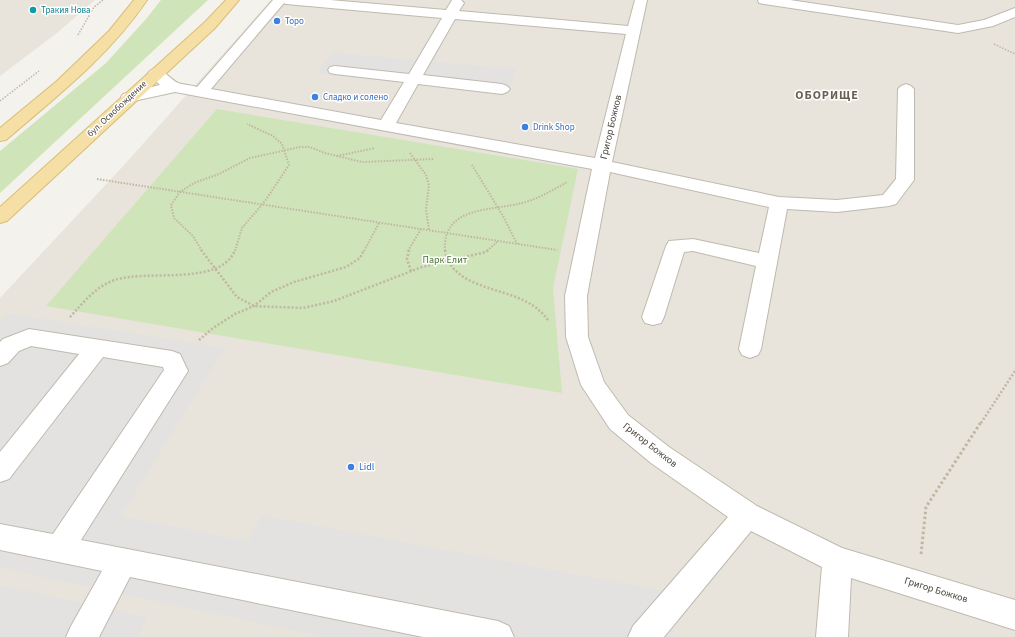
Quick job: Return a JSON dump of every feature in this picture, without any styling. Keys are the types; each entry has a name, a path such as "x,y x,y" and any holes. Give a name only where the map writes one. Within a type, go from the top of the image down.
{"main road":[{"path":"0,136 62,84 109,39 141,0"},
{"name":"бул. Освобождение","path":"0,217 210,25 233,0"}],"street":[{"path":"201,92 280,0"},
{"path":"286,0 634,31"},
{"path":"386,126 459,0"},
{"name":"Григор Божков","path":"641,0 602,165 576,296 578,339 593,385 619,422 660,455 747,515 837,560 1015,615"},
{"path":"764,0 958,29 988,23 1015,12"},
{"path":"335,70 412,79 505,82 420,66 344,58"},
{"path":"156,73 167,83 175,87 386,126 402,135 602,165 780,202 837,206 889,200 905,180 906,89"},
{"path":"130,97 175,87"},
{"path":"750,349 780,202"},
{"path":"653,317 676,246 693,245 767,262"},
{"path":"0,357 11,345 29,337 172,360 176,370 59,549"},
{"path":"0,471 98,348"},
{"path":"644,637 747,515"},
{"path":"0,537 498,637"},
{"path":"832,637 837,560"},
{"path":"82,637 123,562"}],"path":[{"path":"75,39 94,7 103,0"},
{"path":"0,101 42,69"},
{"path":"70,318 92,293 115,279 143,274 174,276 194,274 215,269 230,259 237,246 240,232 262,204 289,165 282,144 273,136 244,123 232,114 232,105 236,99"},
{"path":"336,156 402,135 415,160 426,175 429,185 426,209 429,230"},
{"path":"439,159 362,162 336,156 310,147 300,147 250,158 219,174 194,183 180,192 171,205 174,218 193,236 205,256 237,297 254,306 303,308 334,301 382,284 422,267 486,252 498,241"},
{"path":"470,164 474,166 517,244"},
{"path":"578,339 553,330 545,314 528,302 455,272 447,260 444,244 447,233 458,218 474,211 522,204 544,196 602,165"},
{"path":"97,178 584,254"},
{"path":"199,340 213,328 235,314 254,306 271,292 321,273 346,267 360,258 379,223"},
{"path":"411,271 406,256 409,248 421,229"},
{"path":"917,584 926,507 1015,370"}],"shaded area":[{"path":"0,0 95,0 57,33 0,76"},
{"path":"271,0 1015,0 1015,637 0,637 0,298 125,164"},
{"path":"332,52 516,69 509,93 316,74"},
{"path":"8,313 225,348 121,516 248,541 261,515 675,593 673,637 323,637 0,568 0,322"},
{"path":"0,585 148,617 138,637 0,637"}],"green space":[{"path":"161,0 208,0 0,193 0,151 106,63"},
{"name":"Парк Елит","path":"217,109 578,169 553,288 562,393 46,306"}],"place":[{"name":"Тракия Нова","path":"33,10"},
{"name":"Торо","path":"277,21"},
{"name":"Сладко и солено","path":"315,97"},
{"name":"Drink Shop","path":"525,127"},
{"name":"Lidl","path":"351,467"}],"district":[{"name":"ОБОРИЩЕ","path":"827,95"}]}
